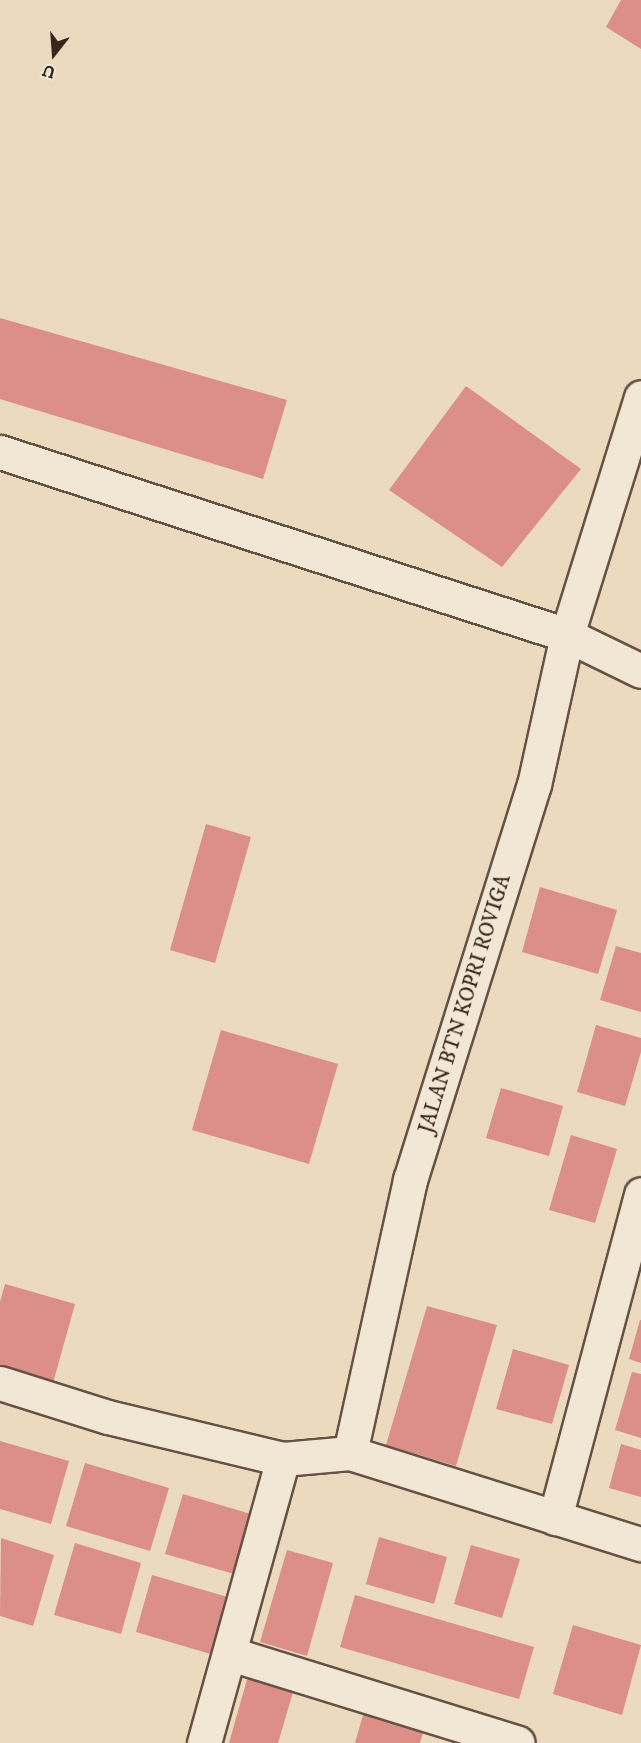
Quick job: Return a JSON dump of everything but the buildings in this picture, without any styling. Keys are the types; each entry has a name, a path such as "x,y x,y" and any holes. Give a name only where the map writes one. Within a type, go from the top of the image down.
{"street":[{"name":"JALAN BTN KOPRI ROVIGA","path":"350,1453 410,1180 534,785 567,635 641,397"},
{"path":"0,452 567,635 641,671"},
{"path":"555,1518 641,1194"},
{"path":"0,1383 108,1417 283,1459 350,1453 641,1544"},
{"path":"204,1743 231,1653 283,1459"},
{"path":"231,1653 518,1743"}]}
